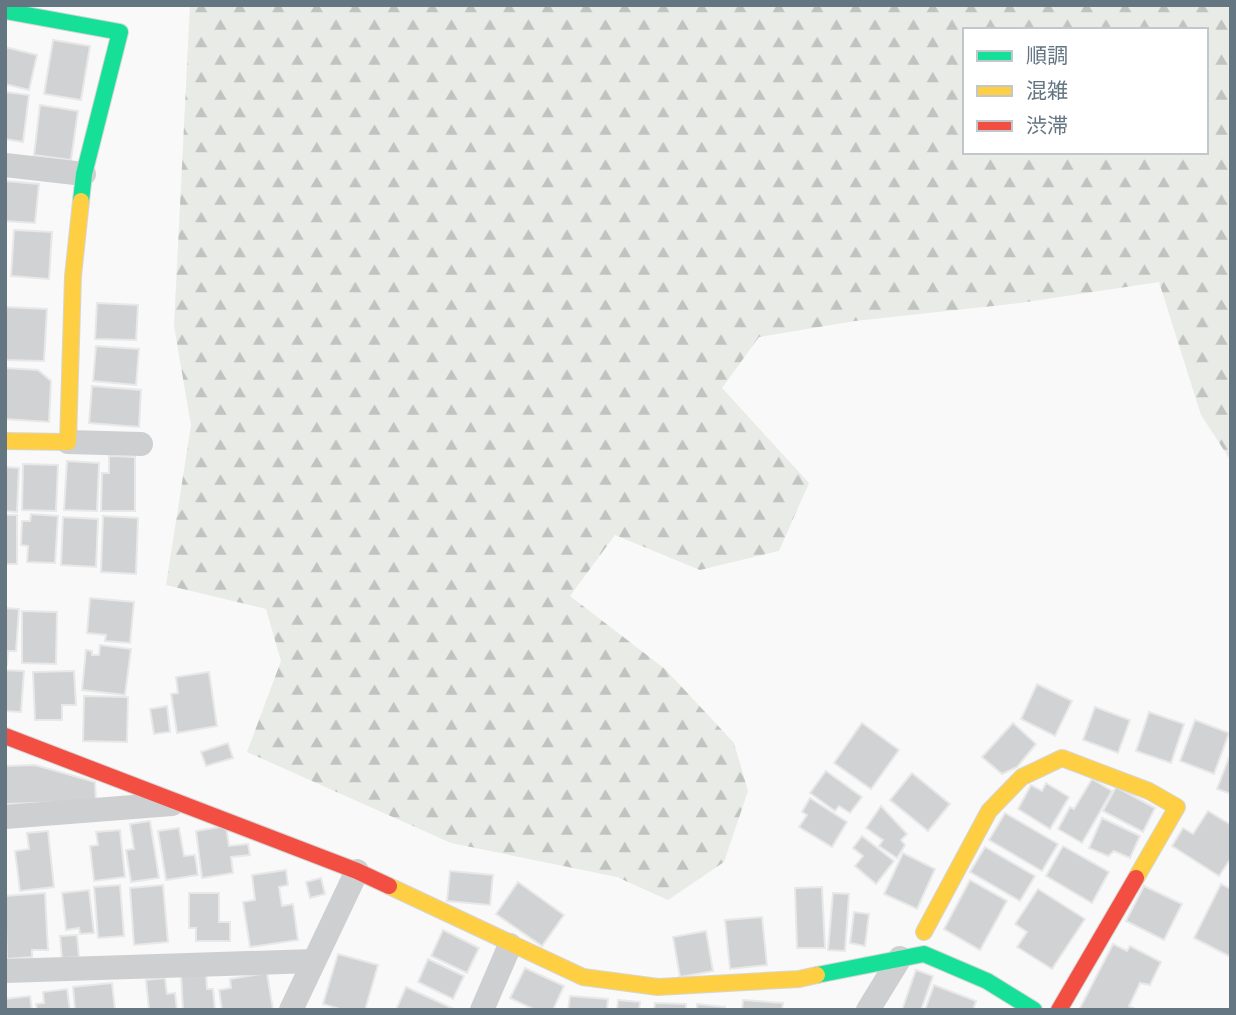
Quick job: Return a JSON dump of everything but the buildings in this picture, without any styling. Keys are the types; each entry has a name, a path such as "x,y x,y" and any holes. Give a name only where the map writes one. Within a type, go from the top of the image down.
{"street":[{"path":"5,11 120,32 85,174 72,276 68,442"},
{"path":"5,165 85,174"},
{"path":"5,441 141,444"},
{"path":"5,736 357,871 583,977 658,986 799,979 924,954 987,981 1034,1010"},
{"path":"924,932 989,811 1022,777 1062,758 1149,791 1177,807 1059,1010"},
{"path":"5,817 184,803"},
{"path":"291,1010 357,871"},
{"path":"482,1010 510,944"},
{"path":"868,1010 900,958"},
{"path":"5,971 314,961"}],"green space":[{"path":"190,5 1231,5 1231,461 1201,415 1159,282 1020,303 855,321 759,337 722,388 809,483 779,551 700,570 615,535 570,596 665,669 734,743 748,791 724,862 668,900 617,877 451,843 247,752 281,661 266,609 166,585 191,425 174,326"}],"traffic: fast":[{"path":"5,11 120,32 84,174 81,201"},
{"path":"817,975 924,954 987,981 1034,1010"}],"traffic: slow":[{"path":"5,441 68,442 73,276 81,201"},
{"path":"924,932 989,811 1022,777 1062,758 1149,791 1177,807 1136,878"},
{"path":"389,886 583,977 658,987 799,979 817,975"}],"traffic: jam":[{"path":"5,736 357,871 389,886"},
{"path":"1059,1010 1136,878"}]}
